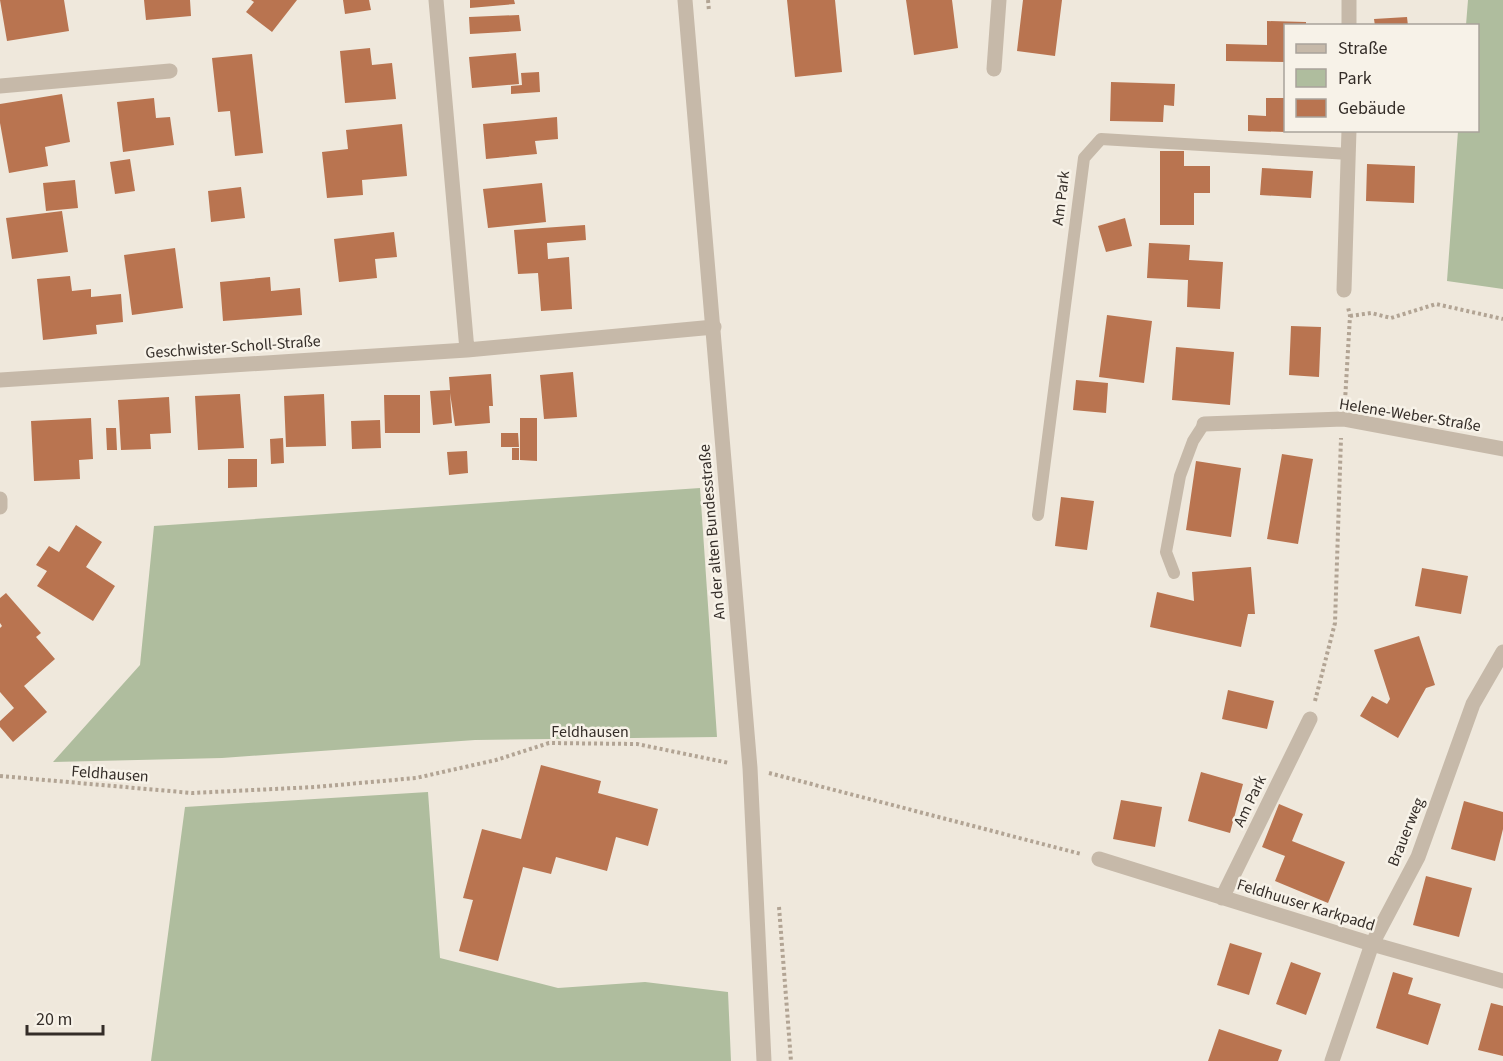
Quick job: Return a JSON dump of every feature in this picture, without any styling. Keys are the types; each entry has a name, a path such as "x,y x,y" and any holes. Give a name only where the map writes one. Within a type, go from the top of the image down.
{"street":[{"path":"436,0 467,350"},
{"name":"An der alten Bundesstraße","path":"685,0 750,768 764,1061"},
{"path":"994,69 999,0"},
{"path":"1349,24 1350,0"},
{"path":"0,86 170,71"},
{"path":"1344,290 1349,132"},
{"name":"Geschwister-Scholl-Straße","path":"0,380 467,350 714,327"},
{"name":"Helene-Weber-Straße","path":"1204,424 1343,419 1503,448"},
{"path":"0,499 0,507"},
{"name":"Brauerweg","path":"1332,1061 1372,944 1418,857 1473,704 1503,652"},
{"name":"Am Park","path":"1222,898 1310,719"},
{"name":"Feldhuuser Karkpadd","path":"1100,859 1372,944 1503,981"}],"lane":[{"name":"Am Park","path":"1038,515 1084,158 1101,139 1349,154"},
{"path":"1174,573 1166,552 1180,476 1193,441 1204,424"}],"path":[{"path":"1310,719 1335,623 1343,419 1350,316 1344,290"},
{"path":"1350,316 1371,313 1391,318 1436,304 1503,319"},
{"name":"Feldhausen","path":"0,776 192,793 315,787 416,778 496,760 549,743 637,744 750,768 1100,859"}],"green space":[{"path":"1468,0 1503,0 1503,289 1447,281 1458,132 1479,132 1479,24 1466,24"},
{"path":"700,488 717,737 475,740 222,758 53,762 140,665 154,526"},
{"path":"428,792 440,958 558,988 645,982 728,992 731,1061 151,1061 185,807"}],"building":[{"path":"0,0 64,0 69,31 7,41"},
{"path":"144,0 190,0 191,16 146,20"},
{"path":"251,0 297,0 272,32 246,12 254,2"},
{"path":"343,0 369,0 371,10 345,14"},
{"path":"470,0 514,0 515,4 470,8"},
{"path":"787,0 835,0 842,72 795,77"},
{"path":"906,0 952,0 958,48 914,55"},
{"path":"1023,0 1062,0 1055,56 1017,51"},
{"path":"519,15 521,31 470,34 469,17"},
{"path":"1407,17 1408,24 1375,24 1374,19"},
{"path":"1267,21 1306,22 1306,24 1284,24 1284,62 1226,61 1226,44 1267,45"},
{"path":"370,48 372,65 392,63 396,99 345,103 340,51"},
{"path":"516,53 519,84 472,88 469,57"},
{"path":"252,54 263,153 235,156 230,111 218,112 212,58"},
{"path":"539,72 540,92 511,94 511,86 522,85 521,73"},
{"path":"1111,82 1175,84 1174,106 1164,105 1163,122 1110,121"},
{"path":"62,94 70,142 45,147 48,166 9,173 0,123 0,104"},
{"path":"154,98 156,118 170,117 174,145 123,152 117,102"},
{"path":"1266,98 1284,98 1284,132 1248,131 1248,115 1266,116"},
{"path":"557,117 558,139 535,141 537,154 486,159 483,124"},
{"path":"402,124 407,176 362,180 363,195 327,198 322,152 348,149 346,130"},
{"path":"1160,151 1184,151 1184,166 1210,166 1210,193 1194,193 1194,225 1160,225"},
{"path":"130,159 135,191 115,194 110,162"},
{"path":"1367,164 1415,166 1414,203 1366,201"},
{"path":"1262,168 1313,171 1311,198 1260,195"},
{"path":"75,180 78,208 46,211 43,183"},
{"path":"542,183 546,222 488,228 483,189"},
{"path":"241,187 245,218 211,222 208,191"},
{"path":"62,211 68,252 12,259 6,218"},
{"path":"1125,218 1132,246 1106,252 1098,226"},
{"path":"585,225 586,240 547,243 548,259 569,257 572,309 541,311 538,273 518,274 514,230"},
{"path":"394,232 397,257 375,259 377,278 339,282 334,239"},
{"path":"1149,243 1190,245 1189,260 1223,262 1220,309 1187,307 1188,280 1147,278"},
{"path":"175,248 183,308 132,315 124,255"},
{"path":"70,276 72,291 91,289 91,297 121,294 123,322 96,325 97,334 43,340 37,279"},
{"path":"270,277 271,291 300,288 302,315 223,321 220,282"},
{"path":"1107,315 1152,321 1144,383 1099,377"},
{"path":"1291,326 1321,327 1319,377 1289,375"},
{"path":"1176,347 1234,352 1230,405 1172,400"},
{"path":"573,372 577,417 544,419 540,375"},
{"path":"491,374 493,406 489,406 490,423 455,426 450,393 452,423 433,425 430,391 450,390 449,377"},
{"path":"1076,380 1108,383 1106,413 1073,410"},
{"path":"240,394 244,448 198,450 195,396"},
{"path":"324,394 326,446 286,447 284,396"},
{"path":"384,395 420,395 420,433 385,433"},
{"path":"169,397 171,433 150,434 151,449 121,450 118,400"},
{"path":"91,418 93,459 79,460 80,479 34,481 31,421"},
{"path":"520,418 537,418 537,461 520,460"},
{"path":"380,420 381,448 352,449 351,421"},
{"path":"106,428 116,428 117,450 107,450"},
{"path":"501,433 518,433 519,447 501,447"},
{"path":"283,438 284,463 271,464 270,439"},
{"path":"512,448 519,448 519,460 512,460"},
{"path":"467,451 468,473 449,475 447,452"},
{"path":"1282,454 1313,459 1298,544 1267,539"},
{"path":"228,459 257,459 257,487 228,488"},
{"path":"1196,461 1241,468 1231,537 1186,530"},
{"path":"1061,497 1094,501 1087,550 1055,546"},
{"path":"76,525 102,542 86,567 115,586 93,621 37,586 47,571 36,565 49,546 59,552"},
{"path":"1251,567 1255,614 1248,614 1241,647 1150,627 1157,592 1194,601 1192,572"},
{"path":"1422,568 1468,576 1461,614 1415,606"},
{"path":"6,593 41,633 36,637 55,659 24,686 47,712 13,742 0,727 0,721 14,708 0,692 0,628 2,626 0,598"},
{"path":"1419,636 1435,685 1426,688 1398,738 1360,716 1372,696 1387,704 1390,699 1374,650"},
{"path":"1228,690 1274,701 1267,729 1222,719"},
{"path":"541,765 601,781 598,793 658,809 648,846 616,837 607,871 556,857 551,874 523,867 498,961 459,951 473,900 463,898 482,829 521,839"},
{"path":"1201,772 1243,784 1230,833 1188,821"},
{"path":"1121,800 1162,807 1155,847 1113,839"},
{"path":"1464,801 1503,812 1503,829 1495,861 1451,849"},
{"path":"1279,804 1303,814 1292,841 1345,862 1328,903 1275,881 1285,856 1262,847"},
{"path":"1426,876 1472,888 1459,937 1413,925"},
{"path":"1230,943 1262,953 1249,995 1217,985"},
{"path":"1291,962 1321,973 1306,1015 1276,1004"},
{"path":"1393,972 1413,978 1408,994 1441,1004 1428,1045 1376,1028"},
{"path":"1491,1003 1503,1006 1503,1056 1478,1050"},
{"path":"1219,1029 1282,1050 1278,1061 1208,1061"}]}
